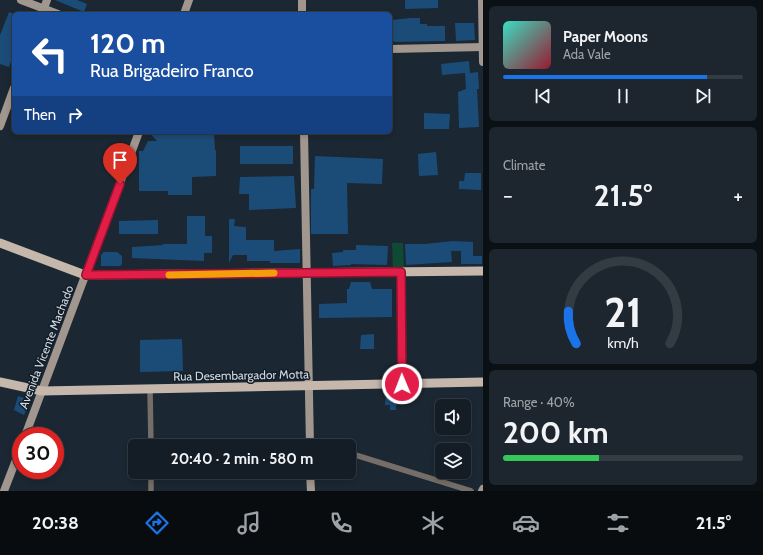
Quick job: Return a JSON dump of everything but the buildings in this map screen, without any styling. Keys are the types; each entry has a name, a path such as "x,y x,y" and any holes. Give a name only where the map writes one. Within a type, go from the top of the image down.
{"main road":[{"path":"0,243 86,275 483,271"},
{"name":"Rua Desembargador Motta","path":"0,382 42,391 483,382"}],"street":[{"path":"21,0 43,11 47,0"},
{"path":"185,12 189,0"},
{"path":"302,0 302,12"},
{"path":"482,0 483,62"},
{"path":"392,49 483,47"},
{"path":"1,120 12,93"},
{"name":"Avenida Vicente Machado","path":"28,427 138,134"},
{"path":"304,134 310,439"},
{"path":"401,272 402,384"},
{"path":"150,389 151,439"},
{"path":"356,455 471,491"},
{"path":"4,491 12,470"},
{"path":"151,479 151,491"},
{"path":"310,479 311,491"}],"green space":[{"path":"392,243 403,243 404,269 393,270"}],"slow traffic":[{"path":"169,275 274,273"}],"route":[{"path":"120,184 86,275 401,272 402,384"}]}
